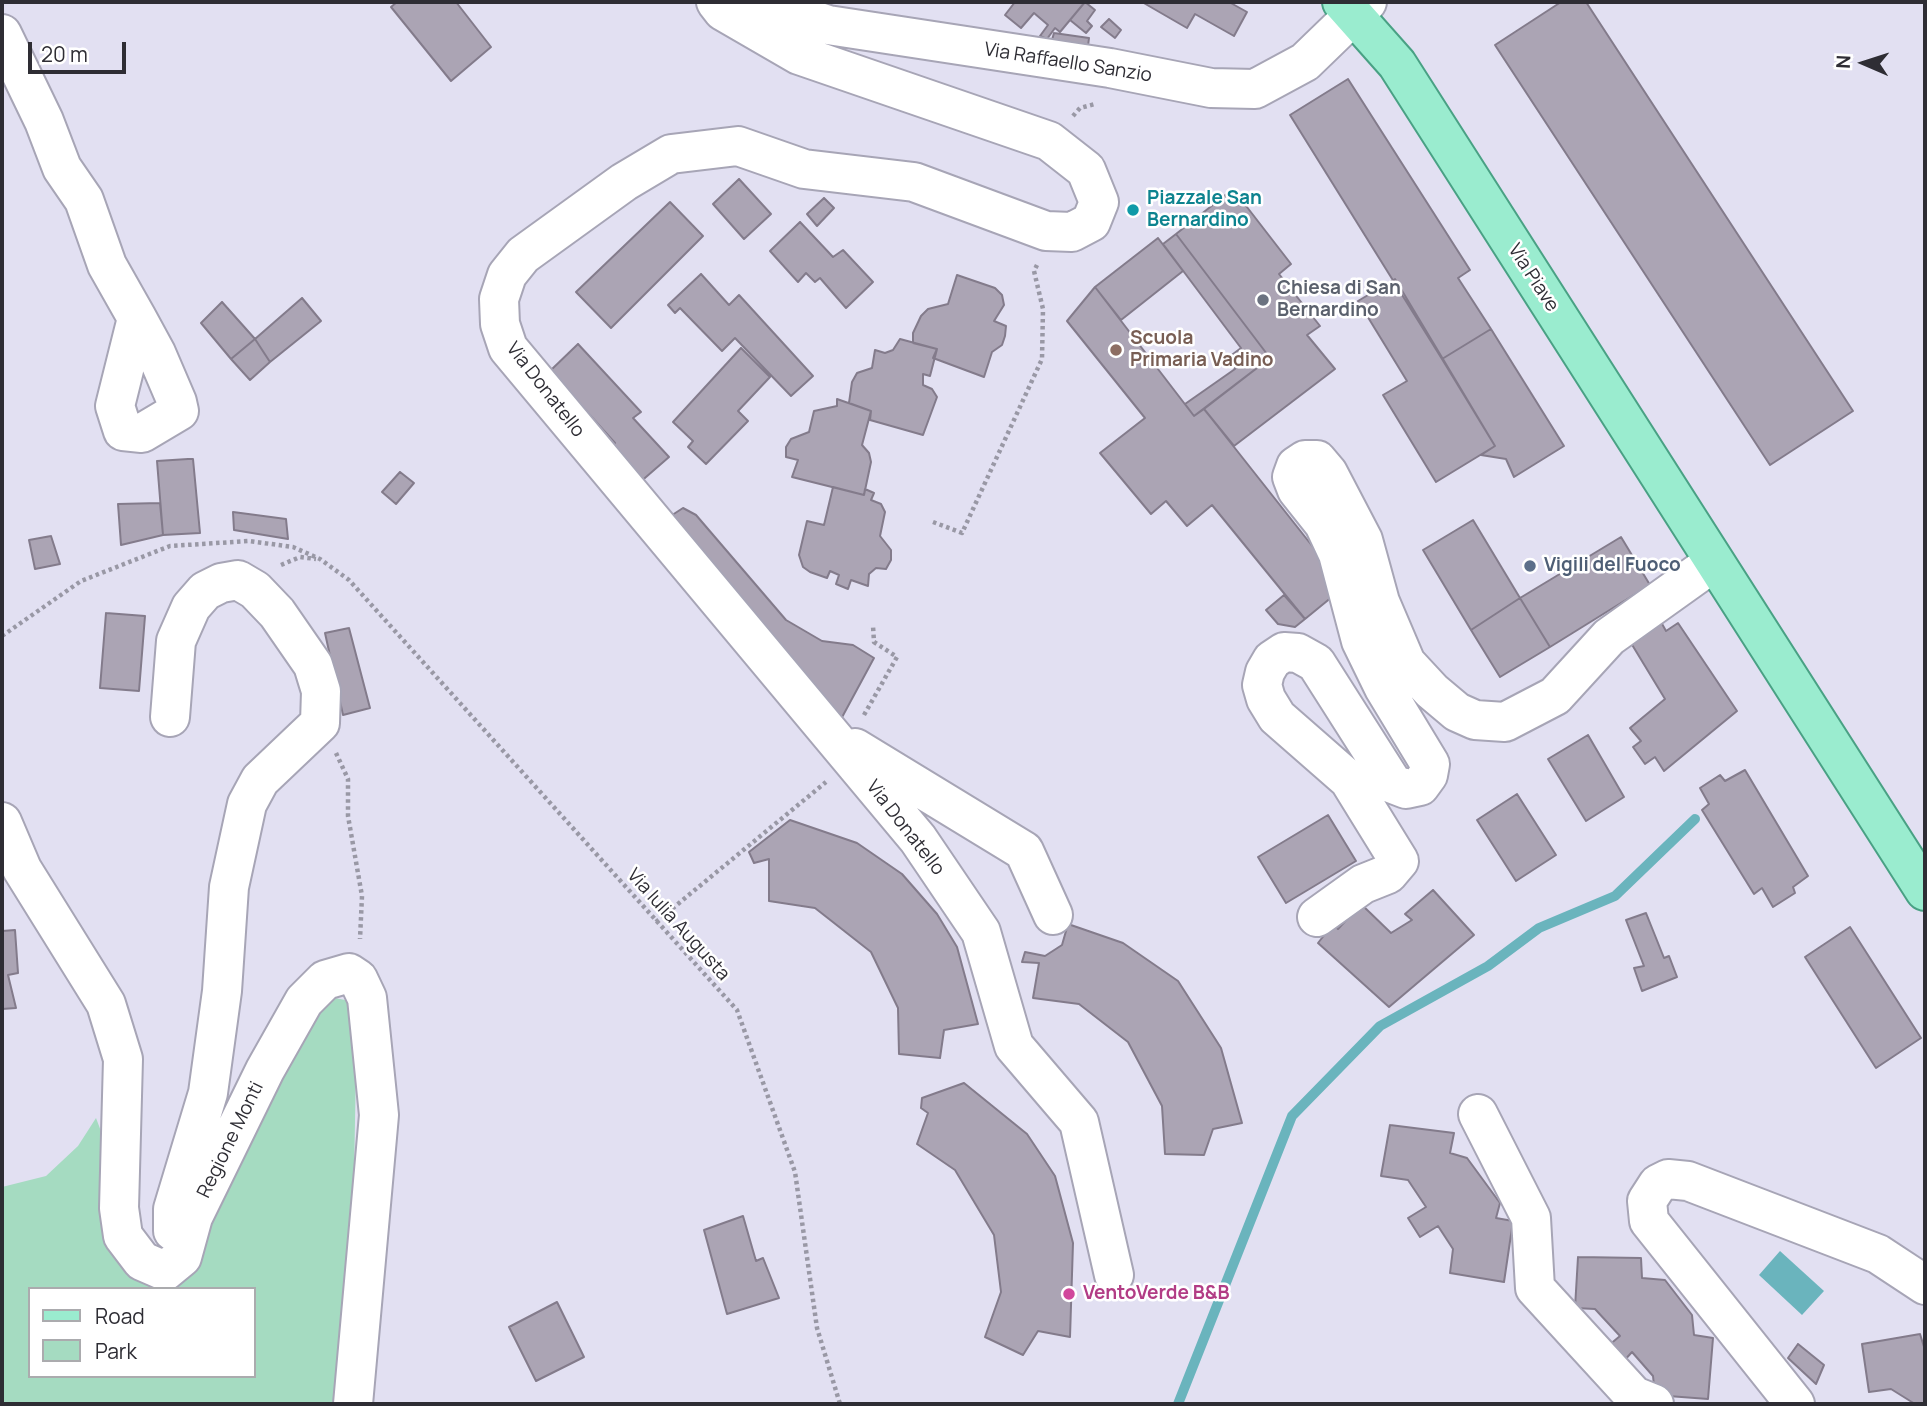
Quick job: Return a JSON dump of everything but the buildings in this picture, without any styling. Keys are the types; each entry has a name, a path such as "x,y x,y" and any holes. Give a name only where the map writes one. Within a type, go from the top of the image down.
{"main road":[{"name":"Via Piave","path":"1355,6 1397,65 1925,891"}],"street":[{"name":"Via Donatello","path":"716,2 723,11 799,55 1049,141 1086,170 1099,202 1091,222 1072,232 1046,230 915,182 804,169 738,146 671,154 624,182 523,255 507,275 499,299 500,324 508,348 918,839 981,932 1014,1046 1079,1122 1114,1275"},
{"name":"Via Raffaello Sanzio","path":"760,2 828,25 1110,68 1211,88 1244,89 1255,89 1305,62 1355,6"},
{"path":"2,34 44,121 62,168 84,200 107,265 137,318"},
{"path":"1317,917 1363,884 1388,874 1399,861 1349,780 1277,717 1266,699 1262,685 1272,660 1284,652 1298,653 1315,663 1393,784 1406,789 1420,786 1428,775 1430,764 1384,688 1361,641 1338,554 1324,524 1297,490 1292,477 1296,466 1305,460 1317,460 1328,474 1363,540 1380,602 1406,663 1432,691 1457,712 1475,720 1505,722 1555,696 1609,638 1714,562"},
{"path":"2,821 22,869 106,1004 123,1059 119,1208 123,1236 142,1261 165,1271 182,1257 172,1228 173,1209 208,1093 222,991 229,887 247,804 267,773 320,723 321,691 313,665 277,613 255,590 238,580 221,583 205,591 191,607 176,641 170,717"},
{"path":"841,744 1024,851 1053,915"},
{"path":"349,974 358,979 367,998 379,1115 353,1404"},
{"name":"Regione Monti","path":"182,1257 193,1217 265,1070 304,1001 325,980 349,974"},
{"path":"1478,1114 1531,1218 1535,1288 1634,1396 1654,1404"},
{"path":"1795,1404 1649,1221 1647,1201 1658,1184 1668,1179 1688,1181 1878,1254 1925,1285"}],"path":[{"path":"933,522 962,533 1042,359 1043,309 1034,271 1043,244 1055,231"},
{"name":"Via Iulia Augusta","path":"320,559 349,580 737,1010 795,1172 817,1328 840,1404"},
{"path":"2,636 81,581 132,561"},
{"path":"656,922 841,744 897,657 874,642 873,626"},
{"path":"320,723 344,766 348,779 348,816 362,896 363,917 359,950 349,974"}],"green space":[{"path":"335,998 350,1001 357,1013 352,1284 342,1404 2,1404 2,1187 46,1176 78,1146 96,1118 159,1285 306,1022"}],"water":[{"path":"1780,1251 1824,1291 1802,1315 1759,1275"}],"waterway":[{"path":"1178,1404 1292,1116 1380,1026 1488,966 1539,928 1615,896 1695,819"}],"place":[{"name":"Piazzale San Bernardino","path":"1133,210"},
{"name":"Chiesa di San Bernardino","path":"1263,300"},
{"name":"Scuola Primaria Vadino","path":"1116,350"},
{"name":"Vigili del Fuoco","path":"1530,566"},
{"name":"VentoVerde B&B","path":"1069,1294"}]}
